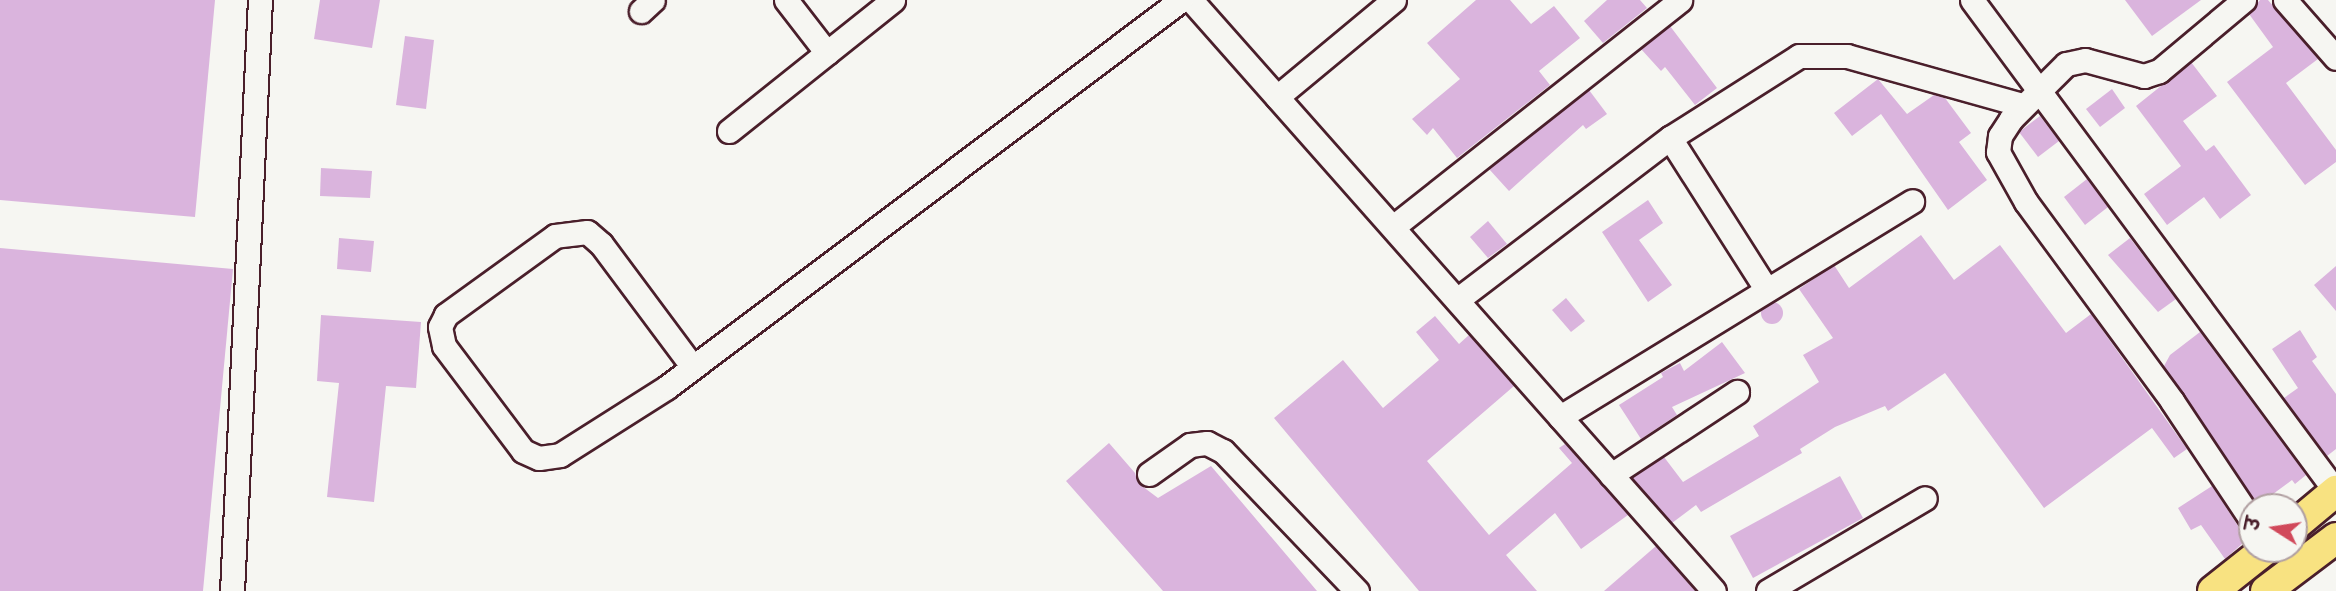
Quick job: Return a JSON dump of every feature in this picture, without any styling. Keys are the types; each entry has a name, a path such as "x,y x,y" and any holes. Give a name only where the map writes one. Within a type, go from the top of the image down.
{"main road":[{"path":"2308,514 2336,491"},
{"path":"2266,591 2336,538"},
{"path":"2213,591 2248,563"}],"street":[{"path":"232,591 260,0"},
{"path":"786,0 827,53"},
{"path":"729,131 894,0"},
{"path":"692,366 601,244 587,232 555,236 446,315 440,327 444,346 530,456 539,458 560,455 692,366 1181,0"},
{"path":"1191,0 1714,591"},
{"path":"1277,97 1394,0"},
{"path":"1392,227 1680,0"},
{"path":"2238,501 2003,167 1998,152 2000,136 2053,74 2076,60 2144,76 2159,71 2244,0"},
{"path":"2285,0 2336,58"},
{"path":"1975,1 2031,99 2336,491"},
{"path":"1457,300 1670,138 1784,64 1819,54 1900,69 2031,99"},
{"path":"1670,138 1767,290"},
{"path":"1560,417 1912,201"},
{"path":"1611,475 1737,392"},
{"path":"1149,474 1190,445 1208,443 1223,451 1357,591"},
{"path":"1768,591 1925,498"}],"building":[{"path":"0,0 215,0 195,217 0,200"},
{"path":"320,0 380,0 372,48 314,39"},
{"path":"1476,0 1510,0 1531,24 1554,6 1580,38 1539,71 1550,85 1457,158 1433,128 1427,135 1412,119 1460,79 1427,43"},
{"path":"1607,0 1640,0 1647,8 1603,43 1584,21"},
{"path":"2125,0 2201,0 2152,36"},
{"path":"2260,0 2268,0 2318,59 2286,83 2336,150 2336,162 2305,185 2227,82 2273,47 2249,14"},
{"path":"1670,26 1717,88 1695,105 1665,67 1661,71 1641,49"},
{"path":"405,36 434,40 426,109 396,105"},
{"path":"2191,62 2217,96 2183,121 2206,151 2214,145 2251,195 2220,219 2204,197 2167,225 2144,194 2181,166 2136,106"},
{"path":"1878,79 1907,114 1934,95 1945,98 1971,133 1959,142 1987,180 1948,210 1881,114 1852,136 1834,113"},
{"path":"2112,89 2125,108 2100,127 2086,109"},
{"path":"1589,90 1607,114 1586,129 1583,125 1509,191 1489,169"},
{"path":"2040,116 2059,141 2038,157 2019,132"},
{"path":"321,168 372,171 370,198 320,196"},
{"path":"2087,179 2108,207 2085,225 2064,197"},
{"path":"1648,200 1663,223 1639,240 1672,285 1648,302 1602,232"},
{"path":"1488,221 1507,244 1488,258 1470,237"},
{"path":"1921,235 1954,280 2000,245 2066,333 2091,314 2187,449 2174,458 2152,428 2044,508 1945,373 1888,411 1885,406 1835,427 1800,449 1802,453 1701,512 1696,505 1672,523 1632,478 1664,457 1683,482 1759,436 1753,426 1819,382 1803,355 1833,338 1799,289 1834,265 1849,288"},
{"path":"339,238 374,241 371,272 337,269"},
{"path":"2130,238 2176,299 2158,312 2108,255"},
{"path":"0,248 233,269 203,591 0,591"},
{"path":"2336,266 2336,311 2314,285"},
{"path":"1566,298 1585,321 1571,332 1552,310"},
{"path":"1772,302 1780,305 1783,313 1780,321 1772,324 1764,321 1761,313 1764,305"},
{"path":"321,315 421,322 416,388 386,386 374,502 327,497 339,383 317,381"},
{"path":"1435,316 1459,344 1469,335 1514,386 1427,461 1489,535 1572,463 1559,448 1565,444 1628,515 1581,549 1555,513 1506,555 1537,591 1419,591 1274,418 1343,360 1383,408 1439,360 1416,332"},
{"path":"2300,330 2317,357 2312,361 2336,394 2336,449 2327,456 2284,398 2298,388 2272,349"},
{"path":"2200,332 2306,475 2295,484 2292,480 2274,493 2250,493 2164,366 2170,355"},
{"path":"1722,342 1745,373 1672,407 1677,415 1641,439 1619,405 1663,377 1661,373 1680,363 1684,371"},
{"path":"1109,443 1135,473 1138,483 1158,498 1211,466 1317,591 1163,591 1066,481"},
{"path":"1840,476 1863,518 1753,578 1730,536"},
{"path":"2212,486 2238,526 2238,547 2225,559 2201,525 2191,530 2178,508"},
{"path":"1656,546 1695,591 1604,591"}]}
